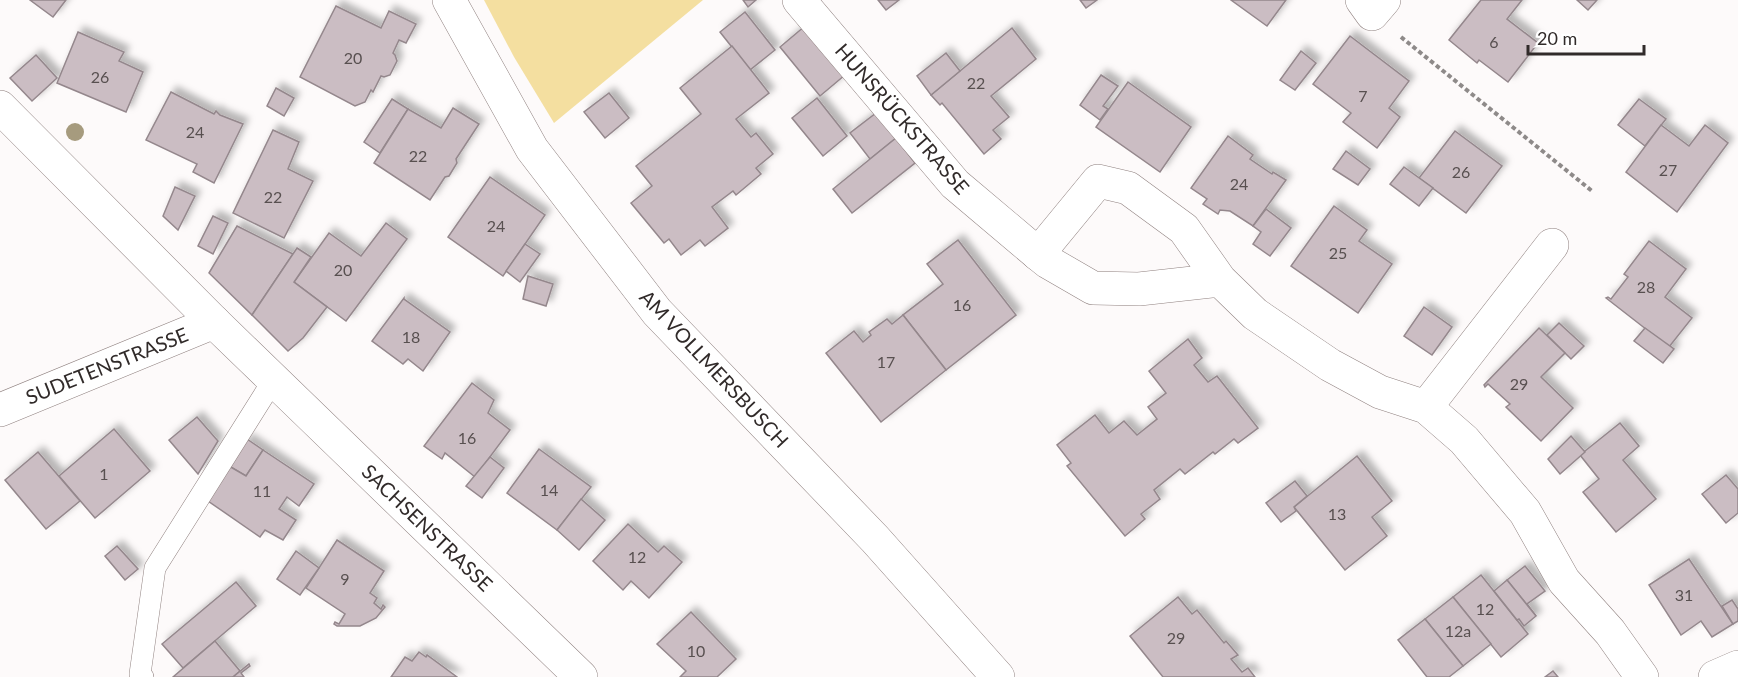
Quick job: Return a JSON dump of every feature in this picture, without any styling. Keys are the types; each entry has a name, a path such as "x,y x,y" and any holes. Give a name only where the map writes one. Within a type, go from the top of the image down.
{"street":[{"name":"AM VOLLMERSBUSCH","path":"449,0 532,149 657,312 874,539 998,677"},
{"name":"HUNSRÜCKSTRASSE","path":"799,0 955,184 1048,262 1093,288 1139,289 1220,280"},
{"name":"SACHSENSTRASSE","path":"0,107 214,322 581,677"},
{"path":"1038,254 1098,181 1128,188 1184,230 1220,280 1255,314 1330,365 1380,392 1426,407 1464,440 1525,512 1564,581 1610,632 1642,677"},
{"path":"1426,407 1552,245"},
{"name":"SUDETENSTRASSE","path":"0,410 214,322"},
{"path":"1715,677 1738,667"}],"lane":[{"path":"143,677 140,674 155,568 274,379"}],"path":[{"path":"1372,5 1592,191"}],"shaded area":[{"path":"484,0 703,0 554,123 514,57"}],"building":[{"path":"30,0 66,0 53,17"},
{"path":"743,0 756,0 748,7"},
{"path":"878,0 899,0 886,10"},
{"path":"1080,0 1097,0 1086,8"},
{"path":"1231,0 1286,0 1267,26"},
{"path":"1481,0 1522,0 1507,19 1538,43 1508,82 1479,60 1477,63 1449,40"},
{"path":"1577,0 1597,0 1588,10"},
{"path":"336,6 381,28 389,11 416,24 406,43 399,40 393,53 397,61 390,75 381,76 365,102 355,106 300,77"},
{"path":"745,12 775,50 750,70 720,32"},
{"path":"805,26 845,75 820,96 780,47"},
{"path":"1012,28 1036,59 991,96 1009,117 993,130 1001,139 984,154 942,103 940,105 931,95"},
{"path":"78,32 124,52 119,61 143,72 126,112 57,83"},
{"path":"1350,36 1409,81 1389,108 1400,117 1377,148 1343,122 1351,113 1313,84"},
{"path":"732,46 769,93 736,119 751,137 756,133 773,154 756,168 761,174 736,195 733,191 712,207 728,228 705,246 700,240 681,255 669,239 664,243 631,203 652,186 636,166 701,114 680,88"},
{"path":"1301,51 1316,63 1295,90 1280,80"},
{"path":"946,53 960,71 931,95 917,76"},
{"path":"36,55 57,78 32,101 10,78"},
{"path":"1101,75 1118,86 1103,106 1108,109 1100,120 1080,105"},
{"path":"1128,82 1191,127 1160,172 1096,127"},
{"path":"276,88 294,98 284,116 267,106"},
{"path":"171,92 214,114 216,111 220,115 243,124 214,183 193,172 197,164 146,140"},
{"path":"609,93 629,118 605,138 584,112"},
{"path":"817,98 847,136 823,156 792,118"},
{"path":"392,99 408,109 380,153 364,142"},
{"path":"1639,99 1666,119 1645,146 1618,125"},
{"path":"453,108 479,124 456,159 457,163 449,176 445,177 430,200 374,163 408,109 441,128"},
{"path":"876,113 896,138 870,159 850,133"},
{"path":"1661,125 1689,146 1705,125 1728,143 1677,212 1626,172"},
{"path":"273,130 299,142 288,169 313,181 284,238 233,213"},
{"path":"1455,131 1502,166 1466,213 1419,178"},
{"path":"1228,136 1253,155 1250,159 1272,174 1273,172 1286,180 1253,226 1230,211 1220,210 1218,214 1203,204 1207,199 1191,188"},
{"path":"896,138 915,163 852,213 833,189"},
{"path":"1346,151 1370,169 1358,185 1333,169"},
{"path":"1404,167 1433,188 1419,206 1390,184"},
{"path":"490,177 545,215 503,276 448,237"},
{"path":"175,187 195,196 178,230 163,216"},
{"path":"1334,206 1367,230 1359,241 1392,264 1358,313 1291,266"},
{"path":"1266,209 1291,228 1270,256 1253,244 1261,232 1253,226"},
{"path":"213,216 228,223 213,254 198,246"},
{"path":"386,223 407,239 346,321 294,282 329,233 361,256"},
{"path":"237,226 293,254 252,315 209,273"},
{"path":"958,240 1016,315 946,370 903,315 943,284 927,264"},
{"path":"1649,241 1686,269 1665,297 1692,318 1669,347 1606,298 1611,299 1628,277 1624,274"},
{"path":"525,244 540,254 520,282 506,271"},
{"path":"297,248 311,257 294,282 327,307 303,338 288,351 252,315"},
{"path":"528,276 553,284 546,306 523,299"},
{"path":"404,298 450,332 423,371 408,359 403,364 372,341"},
{"path":"1424,307 1452,327 1432,355 1404,336"},
{"path":"903,315 946,370 881,422 826,353 854,331 863,342 871,335 869,332 887,319 892,324"},
{"path":"1559,323 1584,346 1571,359 1547,335"},
{"path":"1539,328 1565,353 1541,377 1573,408 1541,441 1506,407 1510,404 1488,384 1485,387 1484,385"},
{"path":"1645,328 1674,349 1663,363 1634,341"},
{"path":"1188,339 1202,358 1194,365 1208,382 1217,376 1258,428 1238,443 1234,439 1215,454 1213,452 1185,474 1180,469 1154,490 1160,499 1141,514 1145,519 1125,536 1067,466 1071,463 1057,445 1095,415 1109,433 1124,421 1137,435 1157,419 1148,407 1166,393 1149,371"},
{"path":"472,383 494,400 488,413 510,430 475,477 445,453 442,459 424,446"},
{"path":"197,417 218,441 198,474 169,440"},
{"path":"1620,423 1639,446 1623,460 1656,499 1616,532 1583,492 1599,479 1580,455"},
{"path":"114,429 150,471 95,518 59,476"},
{"path":"1571,436 1585,452 1560,474 1548,459"},
{"path":"247,439 263,450 246,476 229,466"},
{"path":"539,449 591,487 557,530 507,493"},
{"path":"263,450 314,484 299,506 287,497 279,509 296,520 283,540 265,530 260,537 208,501 229,466 246,476"},
{"path":"38,452 80,501 46,529 5,480"},
{"path":"1357,456 1392,501 1372,517 1387,536 1345,570 1294,507"},
{"path":"490,457 504,468 482,498 466,486"},
{"path":"1726,475 1738,489 1738,513 1726,523 1702,494"},
{"path":"1295,481 1307,496 1294,507 1296,511 1281,522 1266,503"},
{"path":"581,499 605,520 579,550 557,530"},
{"path":"628,524 658,552 664,546 682,562 649,598 631,581 623,590 593,561"},
{"path":"337,540 384,571 370,593 377,598 374,603 381,609 383,605 385,607 376,618 360,626 334,624 335,622 339,624 345,614 306,588"},
{"path":"117,546 138,569 125,580 105,556"},
{"path":"296,551 319,568 300,595 277,579"},
{"path":"1689,559 1733,624 1712,637 1701,621 1681,635 1649,585"},
{"path":"1525,566 1545,591 1527,604 1536,616 1507,580"},
{"path":"1481,575 1528,634 1501,657 1453,597"},
{"path":"1507,580 1536,616 1524,626 1494,591"},
{"path":"236,582 256,606 183,668 162,644"},
{"path":"1178,597 1192,614 1197,610 1224,643 1226,641 1238,655 1231,659 1242,672 1248,668 1255,677 1163,677 1130,636"},
{"path":"1453,597 1491,644 1463,666 1425,619"},
{"path":"1732,600 1738,609 1738,621 1733,624 1722,606"},
{"path":"691,612 736,659 717,677 680,677 686,671 657,644"},
{"path":"1425,619 1463,666 1449,677 1427,677 1398,640"},
{"path":"215,641 240,671 233,677 173,677"},
{"path":"419,652 426,657 427,655 457,677 391,677 405,657 412,661"},
{"path":"249,664 250,666 241,673 244,677 233,677"},
{"path":"1553,671 1558,677 1545,677"}]}
